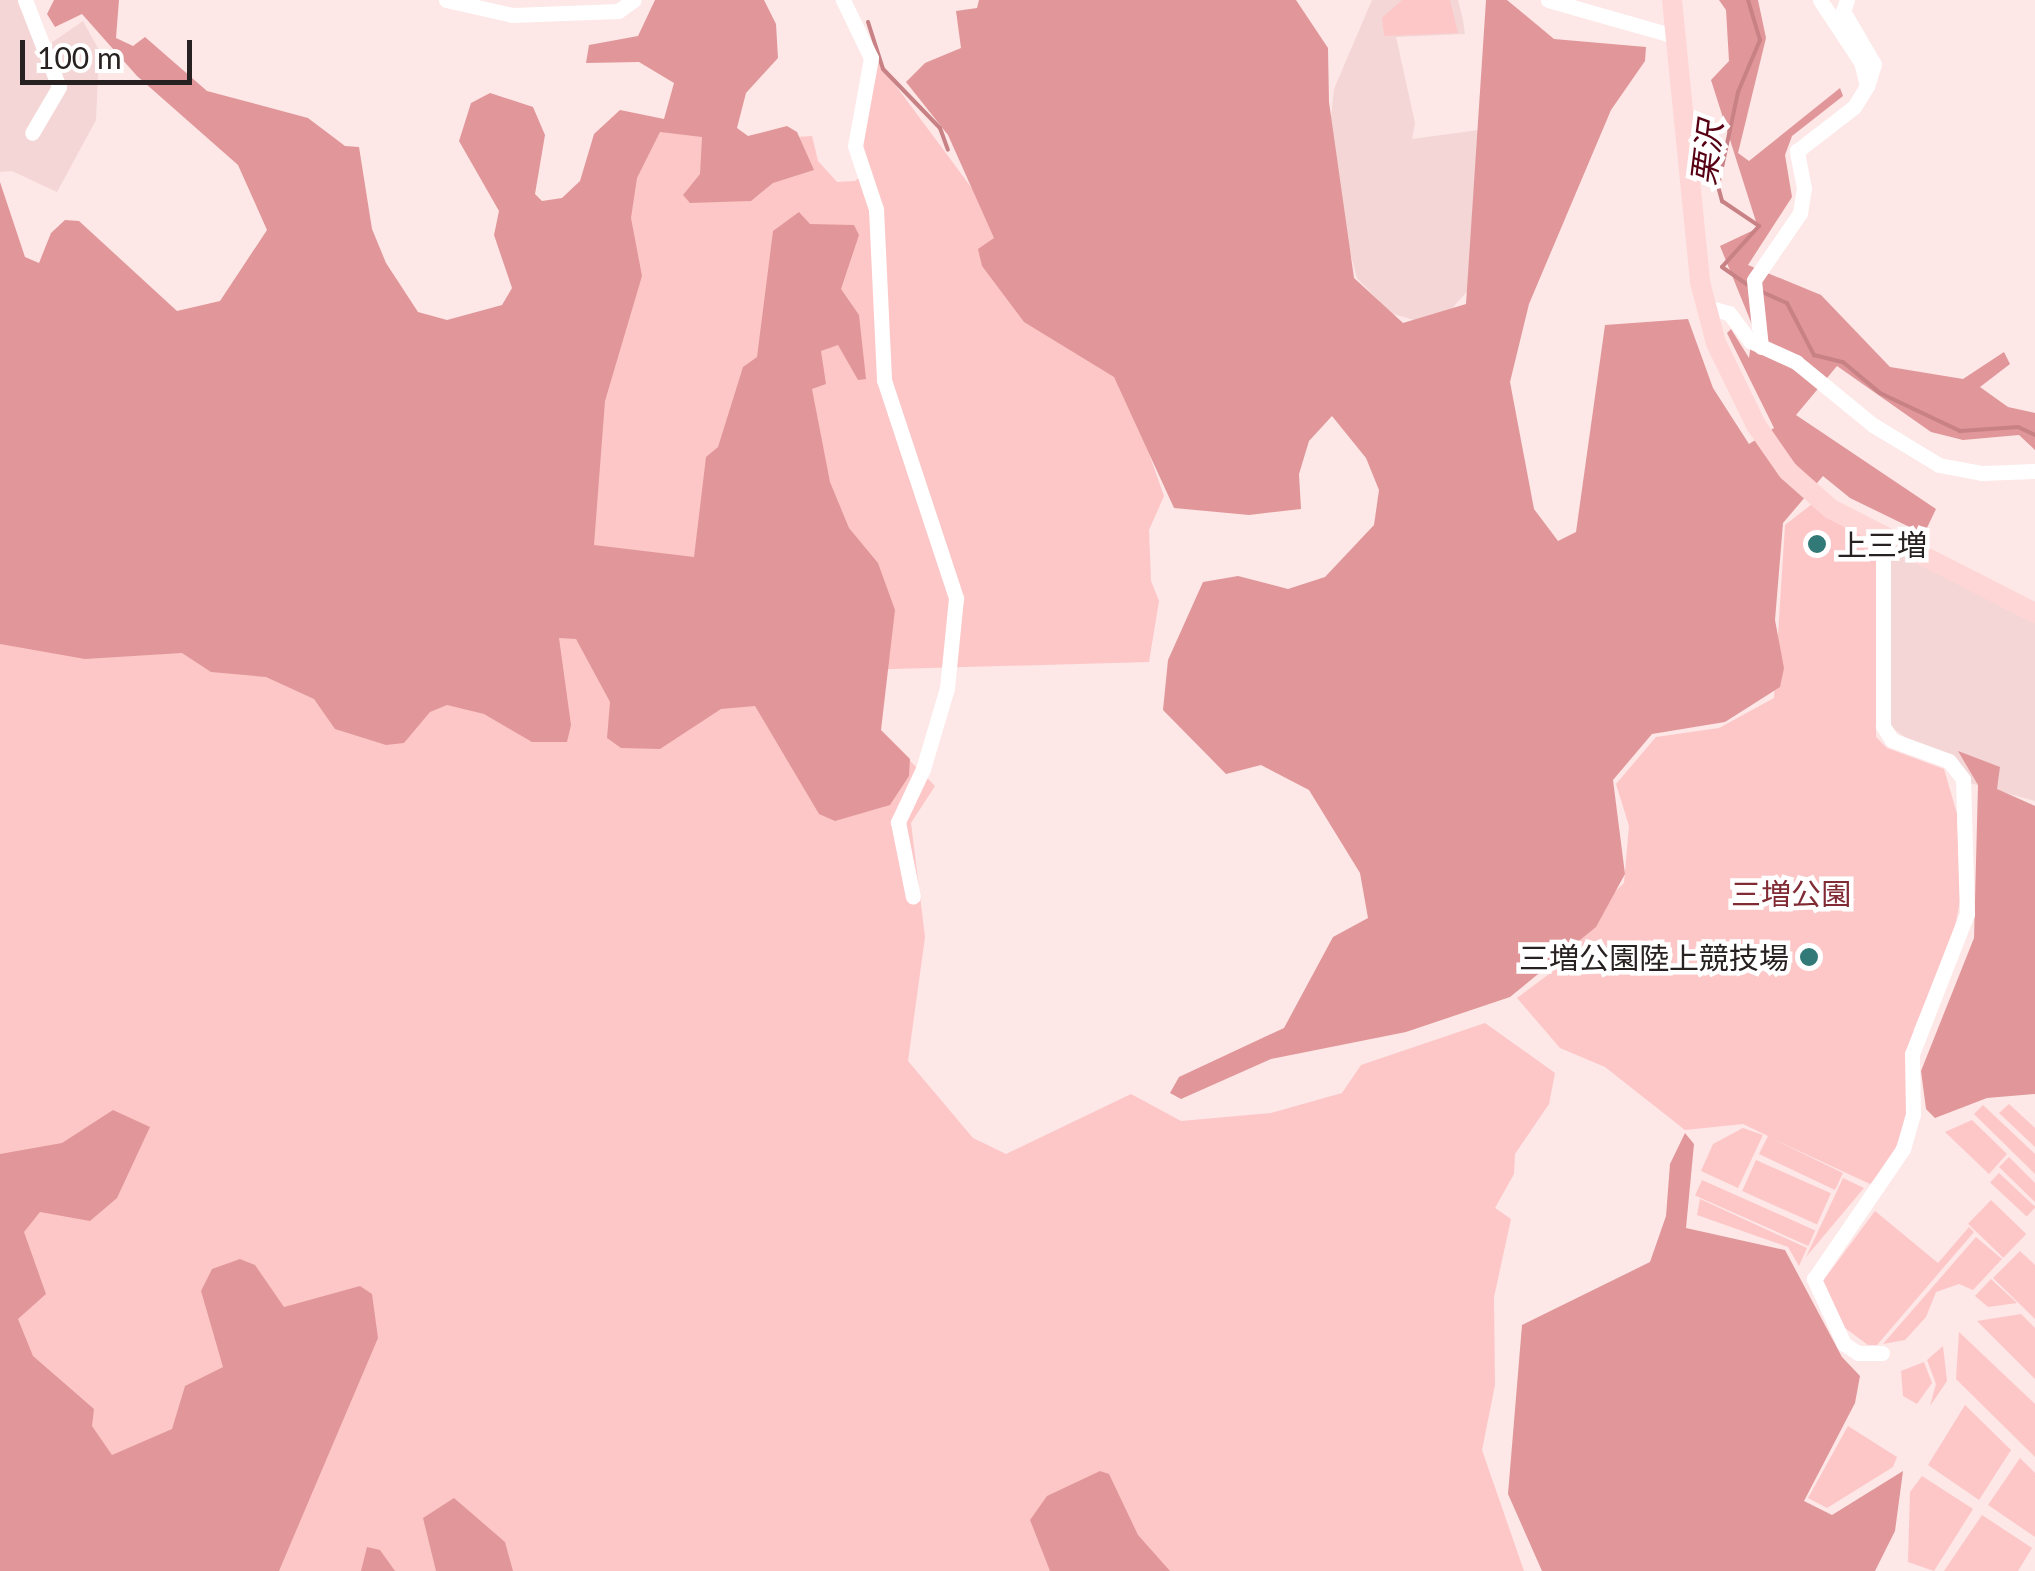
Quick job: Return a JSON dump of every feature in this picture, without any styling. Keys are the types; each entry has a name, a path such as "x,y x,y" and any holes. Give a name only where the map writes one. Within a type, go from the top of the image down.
{"main road":[{"path":"1672,0 1704,306 1732,381 1772,450 1822,502 1883,538 2035,613"}],"street":[{"path":"25,0 59,87 32,134"},
{"path":"446,0 512,14 618,10 634,0"},
{"path":"844,0 871,58 855,146 876,208 884,380 956,598 946,688 923,769 898,822 912,897"},
{"path":"1548,0 1674,36"},
{"path":"1820,0 1861,62 1867,86"},
{"path":"1761,347 1752,288 1800,213 1800,145 1854,107 1875,68 1843,11 1847,0"},
{"path":"1704,306 1729,314 1761,347 1796,362 1874,425 1939,465 1982,473 2035,471"},
{"path":"1882,1353 1858,1353 1844,1344 1814,1280 1903,1150 1913,1115 1912,1054 1968,914 1963,779 1948,761 1884,732 1883,538"}],"shaded area":[{"path":"0,0 18,0 38,52 83,21 99,50 96,120 57,192 12,171 0,172"},
{"path":"54,0 119,0 116,38 133,46 145,37 207,91 308,118 345,146 359,147 372,229 386,263 418,312 447,320 502,305 512,288 494,235 499,211 459,141 471,103 490,93 533,107 545,135 535,194 542,201 562,198 580,181 594,134 620,110 664,119 674,83 639,62 586,63 589,45 638,36 655,0 764,0 776,24 778,58 746,93 737,128 748,136 787,126 797,132 814,170 773,183 751,201 690,203 683,195 700,174 702,137 660,132 637,178 631,218 642,276 605,401 594,545 694,557 706,457 718,447 743,367 757,357 773,231 799,212 810,224 854,225 859,235 841,289 859,315 866,379 858,380 838,345 821,351 826,384 812,389 830,482 849,528 878,563 895,610 881,730 910,759 909,776 890,805 835,821 819,814 755,706 721,709 660,749 621,748 607,738 610,702 576,639 559,638 571,725 567,742 532,742 484,714 447,705 430,712 404,743 386,745 335,729 314,699 266,677 211,672 182,653 85,659 0,644 0,182 25,257 39,263 51,233 65,220 79,221 177,311 220,301 267,230 238,165 137,76 82,14 55,27 47,14"},
{"path":"979,0 1296,0 1328,48 1329,102 1354,278 1403,323 1466,304 1486,0 1507,0 1554,39 1646,47 1645,61 1611,110 1529,304 1510,382 1534,509 1558,541 1576,532 1605,325 1688,319 1713,388 1749,444 1774,428 1727,333 1731,329 1749,358 1753,327 1720,246 1758,228 1711,80 1729,61 1726,10 1719,0 1758,0 1766,38 1738,153 1749,161 1840,88 1843,96 1792,136 1785,155 1792,197 1748,265 1821,295 1890,367 1963,379 2004,352 2010,364 1980,387 2008,407 2035,413 2035,450 2019,435 1963,440 1931,432 1837,366 1796,415 1936,509 1924,534 1850,498 1823,476 1783,523 1775,620 1784,668 1780,687 1725,722 1652,734 1613,780 1625,874 1596,927 1510,997 1406,1032 1271,1059 1181,1099 1170,1093 1179,1077 1284,1028 1333,937 1368,918 1360,873 1309,790 1261,765 1226,774 1163,710 1168,660 1203,582 1238,576 1288,589 1325,577 1374,525 1379,490 1366,458 1332,416 1309,441 1299,474 1301,509 1249,515 1174,508 1114,377 1024,322 982,266 978,249 994,238 948,135 906,82 925,63 961,48 956,11 977,8"},
{"path":"1372,0 1458,0 1463,20 1465,34 1396,37 1415,123 1412,139 1479,130 1471,287 1447,314 1421,322 1390,313 1357,278 1326,162 1334,89"},
{"path":"1885,548 2035,622 2035,801 1970,783 1888,725"},
{"path":"1958,751 2000,767 1997,789 2035,806 2035,1094 1987,1098 1935,1118 1926,1109 1921,1071 1974,938 1978,785"},
{"path":"113,1110 150,1127 117,1198 90,1221 40,1212 24,1232 46,1294 18,1319 33,1356 94,1409 92,1426 112,1455 172,1429 185,1386 223,1367 201,1291 212,1269 240,1259 255,1265 284,1307 360,1286 372,1294 378,1338 279,1571 0,1571 0,1154 62,1143"},
{"path":"1685,1133 1694,1144 1686,1228 1785,1250 1842,1357 1860,1376 1855,1403 1804,1501 1832,1515 1903,1471 1895,1531 1875,1571 1542,1571 1508,1494 1522,1325 1650,1262 1666,1216 1670,1164"},
{"path":"1100,1471 1109,1474 1138,1535 1170,1571 1050,1571 1030,1520 1047,1496"},
{"path":"454,1498 505,1542 513,1571 436,1571 423,1518"},
{"path":"367,1547 380,1550 395,1571 361,1571"}],"green space":[{"path":"1402,0 1450,0 1458,33 1384,36 1382,18"},
{"path":"876,59 1086,342 1120,371 1164,496 1149,530 1151,581 1159,601 1149,662 821,671 935,786 911,823 925,937 908,1061 973,1138 1006,1154 1131,1094 1181,1121 1271,1113 1342,1093 1361,1065 1485,1023 1555,1073 1549,1104 1515,1154 1514,1174 1495,1208 1511,1219 1494,1297 1495,1385 1482,1450 1524,1571 102,1571 0,1472 0,526 439,457 655,127 765,139 812,136 818,161 837,182 855,181 868,171 860,137"},
{"name":"三増公園","path":"1812,504 1871,540 1877,556 1876,737 1887,748 1944,769 1957,814 1960,901 1953,937 1914,1029 1906,1120 1889,1166 1870,1184 1771,1138 1843,1173 1835,1190 1759,1154 1768,1136 1743,1124 1685,1130 1605,1067 1560,1048 1517,998 1569,959 1600,906 1624,883 1629,826 1616,784 1656,737 1719,728 1774,698 1785,525"},
{"path":"2009,1104 2035,1128 2035,1147 1999,1113"},
{"path":"1983,1105 2035,1154 2035,1174 1974,1114"},
{"path":"1972,1120 2007,1154 1989,1174 1945,1132"},
{"path":"1743,1128 1763,1135 1738,1188 1701,1171 1713,1144"},
{"path":"2009,1157 2035,1183 2035,1202 1999,1167"},
{"path":"1756,1160 1831,1193 1817,1224 1742,1191"},
{"path":"1999,1173 2035,1207 2027,1217 1990,1183"},
{"path":"1843,1178 1864,1188 1806,1257"},
{"path":"1702,1180 1815,1230 1808,1246 1695,1196"},
{"path":"1700,1199 1807,1248 1799,1266 1788,1247 1697,1215"},
{"path":"1991,1200 2026,1234 2003,1258 1968,1224"},
{"path":"1875,1211 1938,1263 1969,1227 1974,1232 1877,1345 1868,1345 1841,1325 1823,1281"},
{"path":"1976,1237 2002,1259 1973,1290 1959,1284 1936,1292 1926,1317 1905,1340 1883,1344"},
{"path":"2020,1251 2035,1265 2035,1319 1993,1278"},
{"path":"1991,1279 2017,1303 1988,1307 1975,1296"},
{"path":"2021,1314 2035,1328 2035,1379 1977,1321"},
{"path":"1959,1332 2035,1404 2035,1457 1956,1379"},
{"path":"1943,1346 1947,1381 1930,1406 1936,1384 1927,1360"},
{"path":"1924,1362 1932,1383 1917,1404 1903,1396 1901,1371"},
{"path":"1965,1405 2011,1450 1979,1500 1928,1465"},
{"path":"1848,1426 1897,1457 1893,1467 1827,1508 1808,1498"},
{"path":"2020,1458 2035,1473 2035,1537 1988,1505"},
{"path":"1922,1476 1973,1509 1934,1571 1908,1562 1910,1492"},
{"path":"1982,1515 2032,1548 2018,1571 1944,1571"}],"waterway":[{"name":"栗沢","path":"1748,0 1760,40 1738,92 1718,186 1722,201 1759,226 1722,267 1749,286"},
{"path":"868,22 883,69 940,128 948,150"},
{"name":"栗沢","path":"1762,292 1787,303 1814,355 1843,362 1880,393 1960,431 2018,427 2035,435"}],"place":[{"name":"上三増","path":"1817,544"},
{"name":"三増公園陸上競技場","path":"1809,957"}]}
